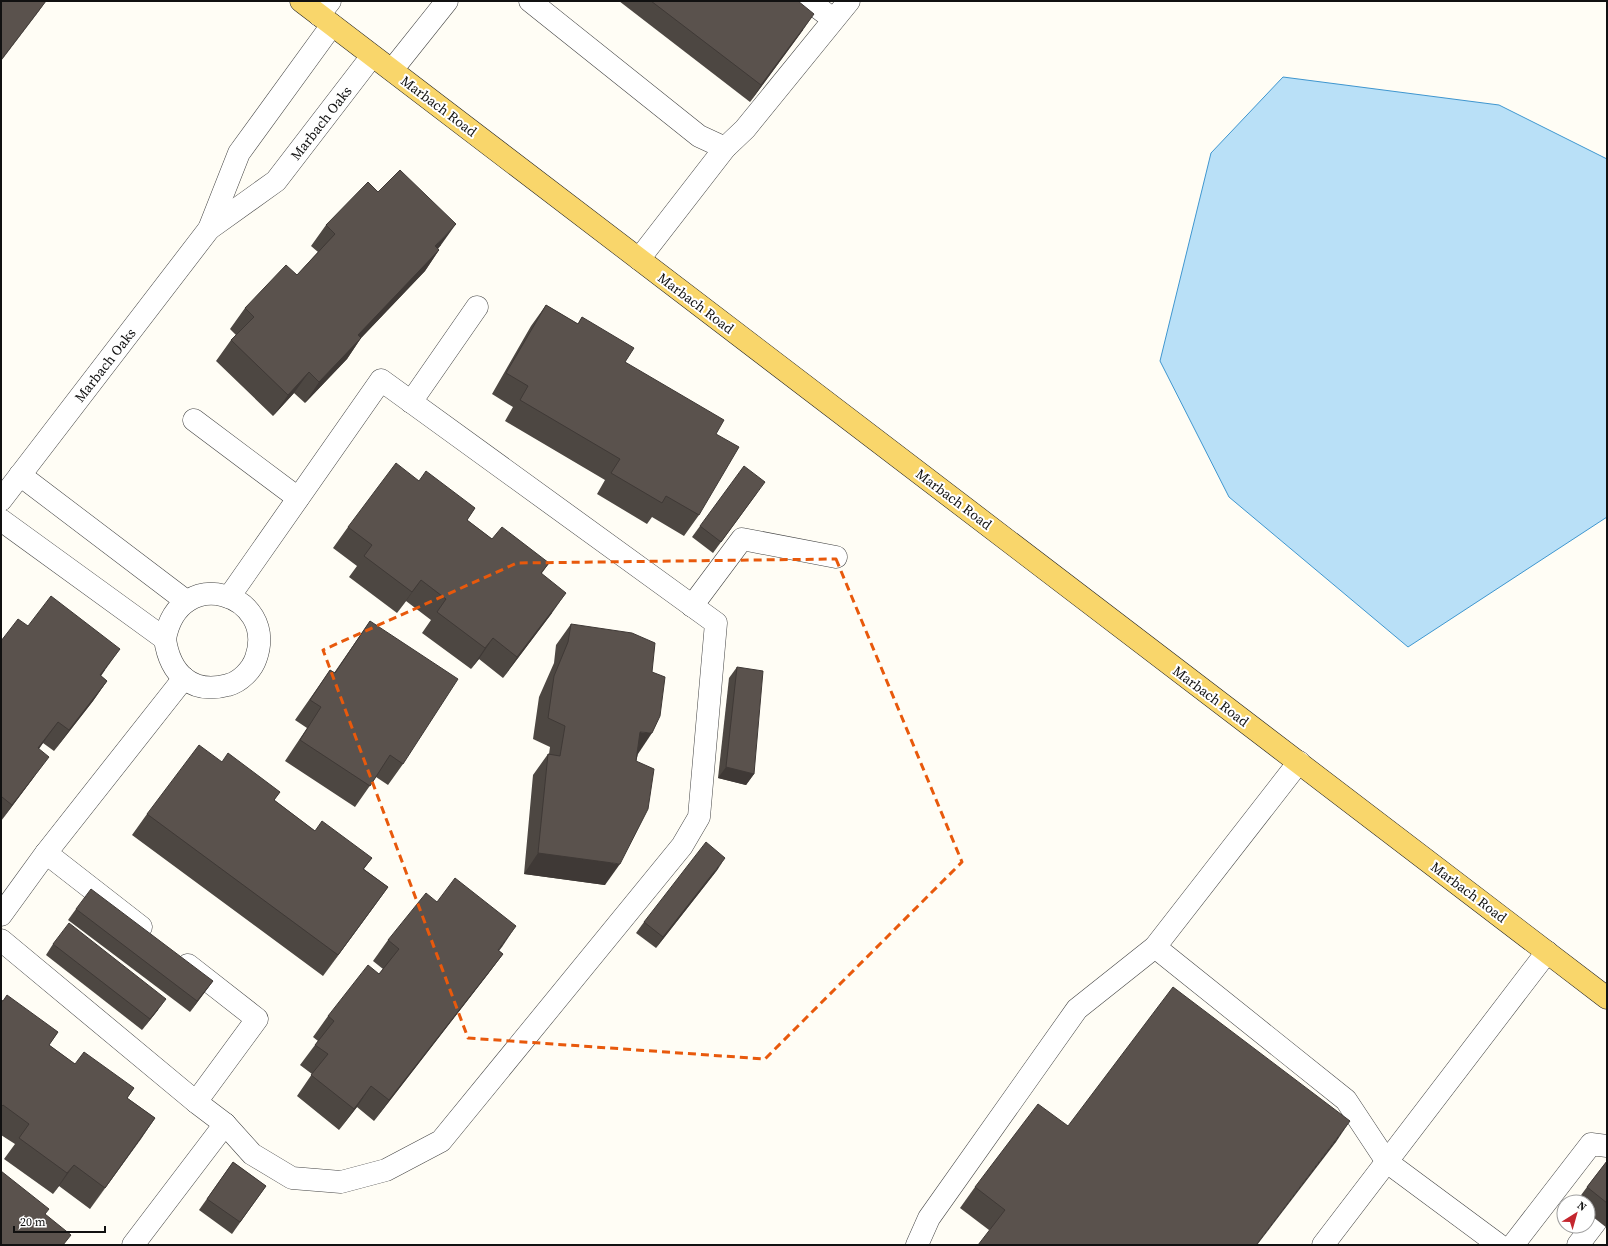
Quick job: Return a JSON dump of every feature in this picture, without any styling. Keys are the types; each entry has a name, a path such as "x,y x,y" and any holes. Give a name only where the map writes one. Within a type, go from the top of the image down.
{"main road":[{"name":"Marbach Road","path":"301,1 327,14 372,56 1607,998"}],"street":[{"path":"392,70 447,1"},
{"path":"530,1 700,136 725,148"},
{"path":"809,1 833,19"},
{"path":"639,259 725,148 745,129 849,1"},
{"name":"Marbach Oaks","path":"1,500 209,229 239,153 327,14"},
{"name":"Marbach Oaks","path":"209,229 276,181 372,56"},
{"path":"411,402 477,307"},
{"path":"1,940 196,1102 225,1124 252,1154 292,1178 341,1182 386,1170 441,1141 682,846 699,817 716,623 381,380 229,597"},
{"path":"194,420 298,498"},
{"path":"20,475 186,601"},
{"path":"1,520 165,639"},
{"path":"692,606 742,539 836,557"},
{"path":"214,594 229,597 243,605 253,617 259,633 259,649 254,664 244,676 230,685 214,688 198,686 184,678 173,668 167,654 165,639 168,625 175,612 186,601 199,595 214,594"},
{"path":"1,915 46,853 184,678"},
{"path":"918,1245 929,1218 1078,1008 1155,947 1299,762"},
{"path":"46,853 257,1019 196,1102"},
{"path":"1155,947 1346,1100 1387,1162 1499,1245"},
{"path":"1323,1245 1547,952"},
{"path":"133,1245 225,1124"},
{"path":"1513,1245 1591,1144 1607,1146"},
{"path":"1578,1245 1597,1220"}],"highlighted area":[{"path":"836,559 962,862 765,1059 468,1038 323,650 517,563"}],"water":[{"path":"1283,77 1499,105 1607,159 1607,517 1408,647 1229,497 1160,361 1211,153"}],"building":[{"path":"1,1 46,1 1,60"},
{"path":"651,1 798,1 814,14 761,85"},
{"path":"400,170 456,224 435,246 439,250 358,335 361,338 319,382 309,372 288,395 231,340 254,317 245,308 286,265 297,275 335,234 326,225 368,182 378,192"},
{"path":"546,305 578,324 582,317 634,348 625,362 724,420 716,434 739,447 699,515 666,496 662,503 611,473 620,459 520,400 528,386 506,373"},
{"path":"396,463 419,481 426,471 475,508 467,520 492,539 502,527 549,563 541,573 566,593 517,657 493,638 485,648 437,612 446,599 421,580 412,592 364,556 372,545 348,527"},
{"path":"744,466 765,482 721,542 700,526"},
{"path":"51,596 120,649 100,675 107,681 69,730 58,722 38,748 49,757 12,805 2,797 1,798 1,641 18,619 28,626"},
{"path":"370,621 458,679 403,764 390,755 370,786 300,740 321,707 310,700 330,670 335,673"},
{"path":"571,624 632,633 655,643 652,672 665,677 660,716 652,733 640,732 636,761 654,769 648,809 620,864 538,853 548,754 560,756 565,726 548,718 554,676 568,642"},
{"path":"737,667 763,671 754,774 726,767"},
{"path":"199,745 222,762 228,753 280,792 274,800 315,831 322,821 372,858 363,869 388,887 338,955 147,814"},
{"path":"706,842 725,858 663,937 644,922"},
{"path":"455,878 516,926 498,950 503,954 389,1100 371,1086 354,1109 311,1075 328,1054 315,1045 334,1021 328,1016 368,965 379,974 399,949 388,940 426,893 437,902"},
{"path":"91,889 213,981 197,1001 76,909"},
{"path":"69,923 166,999 150,1019 53,944"},
{"path":"1173,987 1350,1121 1256,1245 978,1245 1005,1210 975,1187 1038,1104 1068,1126"},
{"path":"7,995 58,1032 49,1045 75,1064 84,1052 134,1088 127,1098 155,1118 105,1188 74,1165 67,1173 19,1138 29,1124 3,1105 1,1107 1,1000 3,1001"},
{"path":"1607,1161 1607,1203 1587,1187"},
{"path":"233,1162 266,1186 240,1222 207,1199"},
{"path":"1,1171 49,1209 45,1214 71,1235 63,1245 1,1245"}]}
